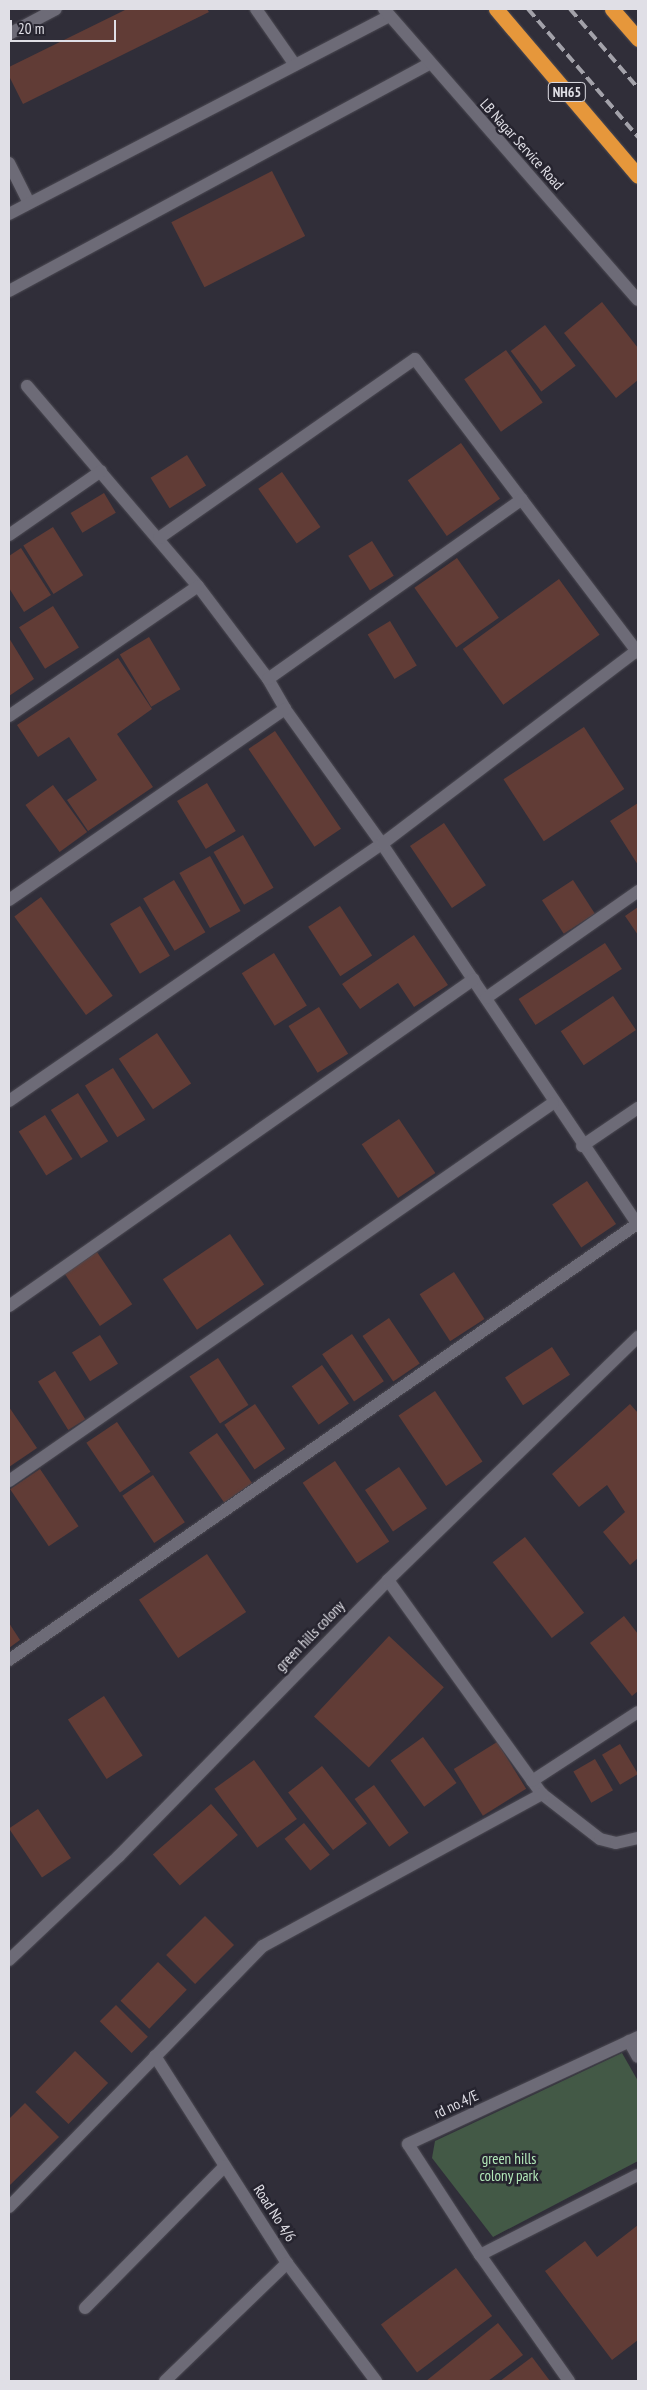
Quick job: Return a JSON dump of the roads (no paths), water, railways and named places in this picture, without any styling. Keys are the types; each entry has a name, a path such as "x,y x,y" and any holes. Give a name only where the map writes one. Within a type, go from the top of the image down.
{"highway":[{"name":"NH65","path":"496,9 638,176"},
{"path":"612,9 638,39"}],"street":[{"path":"9,34 56,9"},
{"path":"256,9 295,64"},
{"path":"9,214 295,64 387,12"},
{"name":"LB Nagar Service Road","path":"387,12 429,64 638,300"},
{"path":"9,292 429,64"},
{"path":"9,163 29,203"},
{"path":"9,1102 382,844 638,651 415,359 159,538"},
{"path":"9,1660 638,1224 582,1146 474,979 382,844 285,709 268,679 159,538 27,386"},
{"path":"9,535 102,471"},
{"path":"268,679 522,499"},
{"path":"9,716 198,586"},
{"path":"9,900 285,709"},
{"path":"486,998 638,891"},
{"path":"9,1306 474,979"},
{"path":"9,1481 553,1102"},
{"path":"582,1146 638,1108"},
{"name":"green hills colony","path":"9,1960 119,1856 388,1580 636,1344"},
{"path":"388,1580 542,1794 600,1838 616,1843 638,1838"},
{"path":"532,1781 638,1712"},
{"path":"9,2207 263,1946 542,1794"},
{"path":"634,2039 638,2057"},
{"name":"rd no.4/E","path":"480,2255 408,2144 634,2039"},
{"name":"Road No 4/6","path":"155,2056 287,2263 376,2381"},
{"path":"85,2308 225,2166"},
{"path":"569,2381 494,2280 480,2255 638,2175"},
{"path":"165,2381 287,2263"}],"railway":[{"path":"528,9 638,137"},
{"path":"570,9 638,88"}],"park label":[{"name":"green hills colony park","path":"509,2166"}]}
